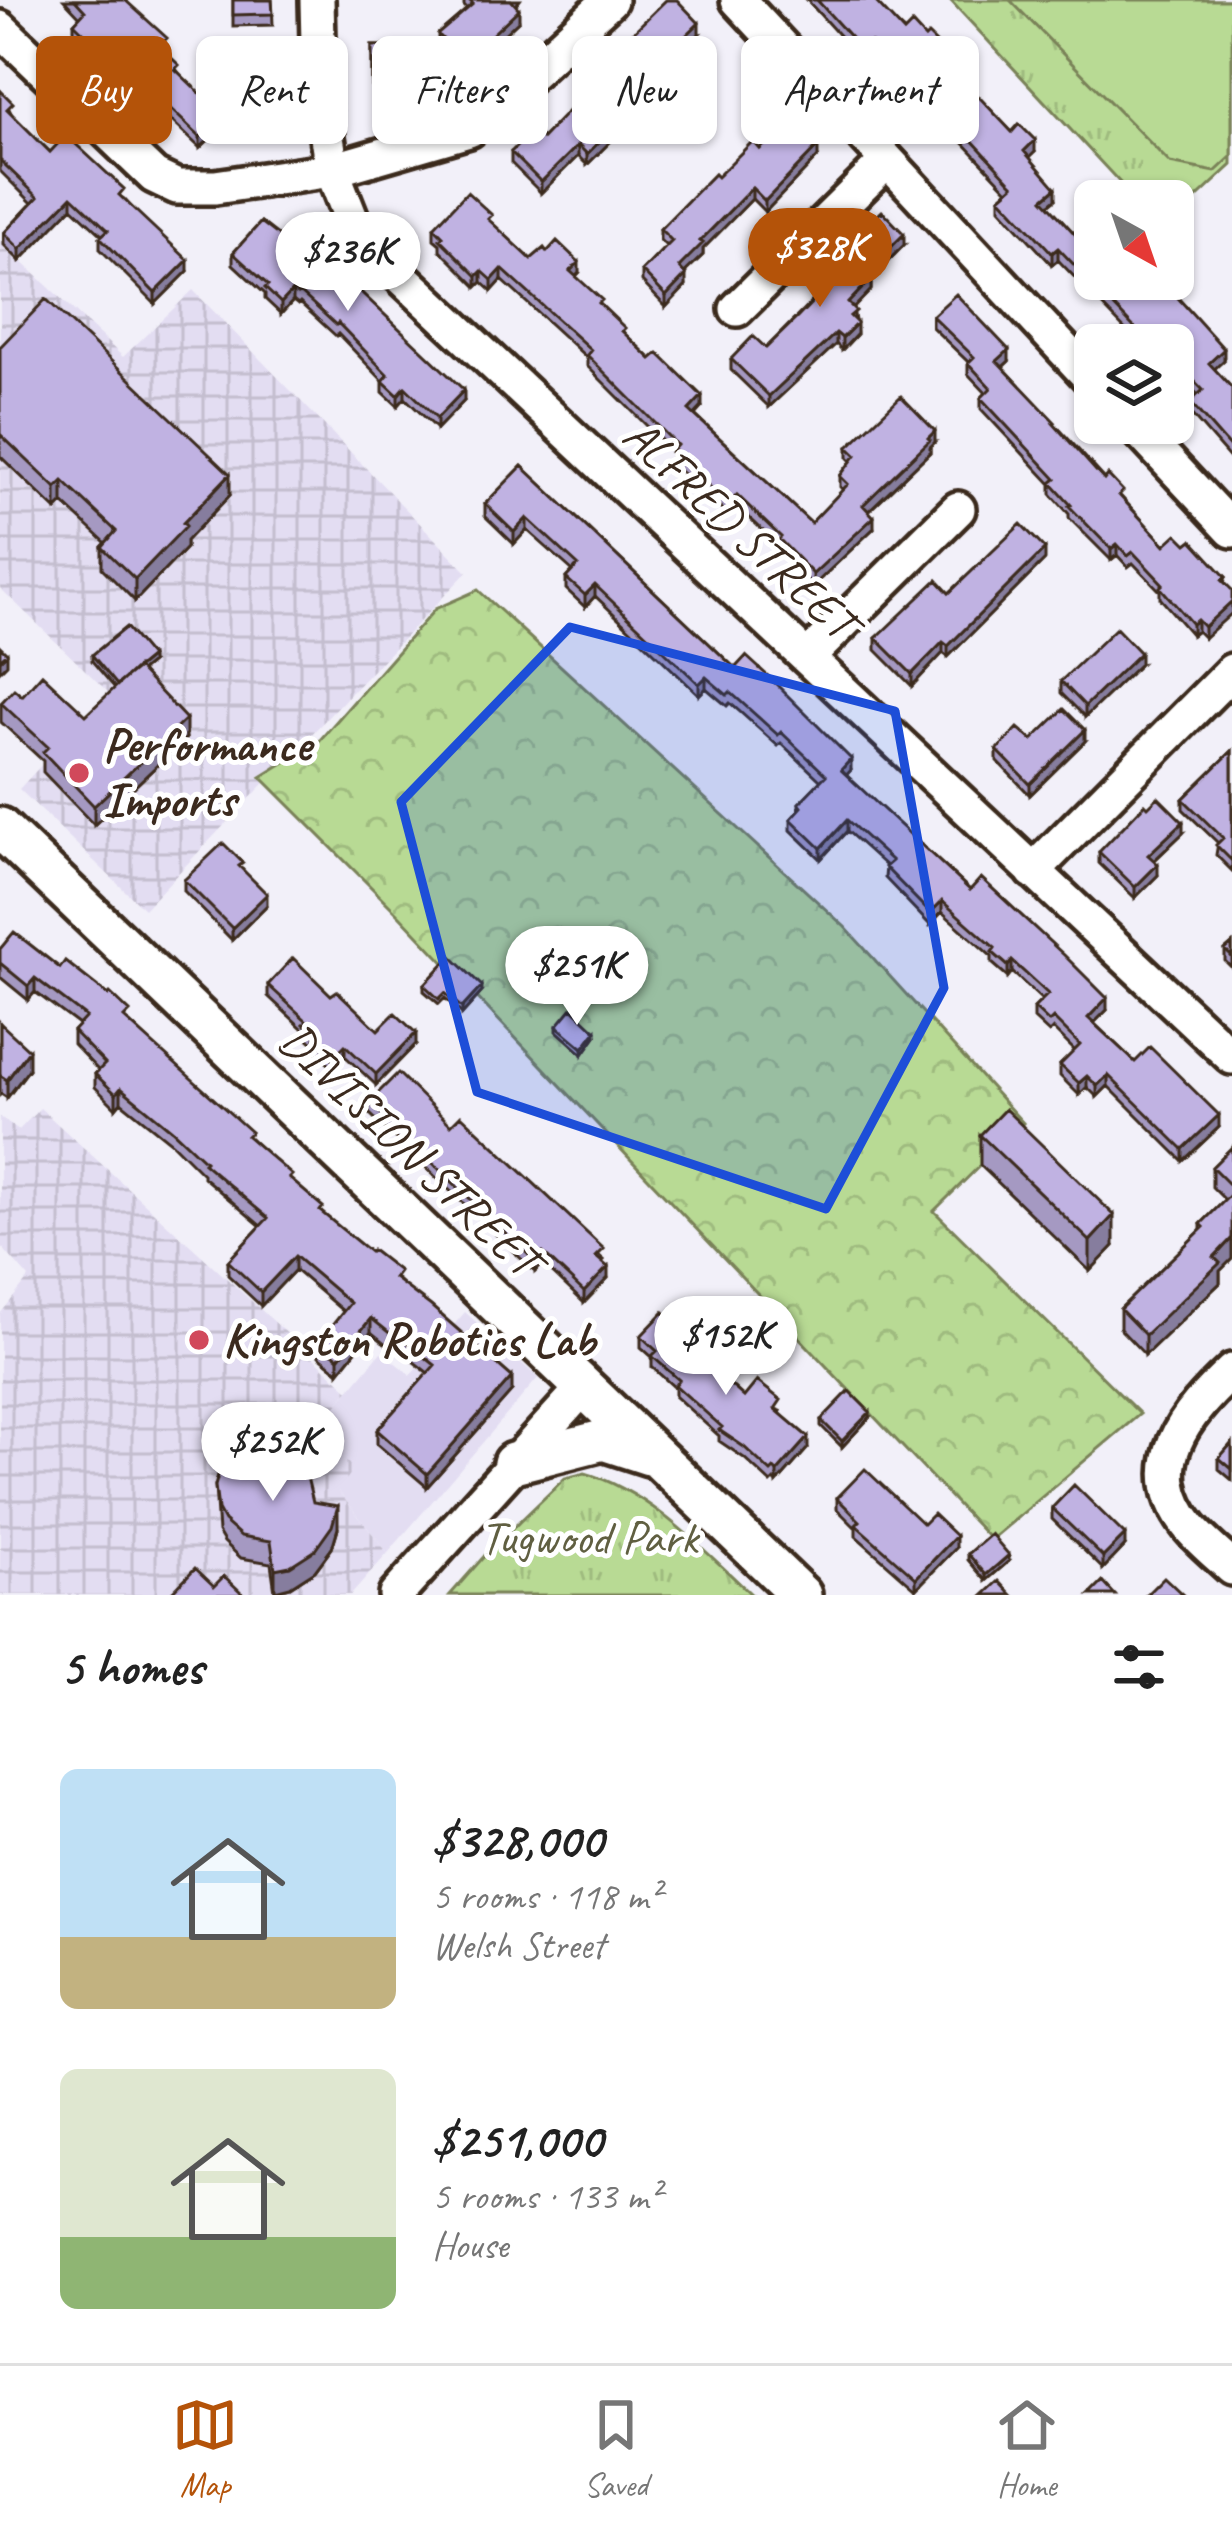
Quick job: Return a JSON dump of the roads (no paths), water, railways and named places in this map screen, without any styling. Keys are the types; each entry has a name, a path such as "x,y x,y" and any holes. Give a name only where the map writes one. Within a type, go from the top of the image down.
{"main road":[{"name":"DIVISION STREET","path":"0,827 801,1595"},
{"path":"513,1463 603,1440 655,1457"}],"street":[{"name":"ALFRED STREET","path":"317,0 319,86 332,170 358,236 1232,1057"},
{"path":"0,28 154,176 177,188 214,187 332,170 469,130 610,0"},
{"path":"738,0 1074,361"},
{"path":"737,309 886,160"},
{"path":"1152,444 1232,530"},
{"path":"808,656 958,509"},
{"path":"1033,871 1232,671"},
{"path":"1232,1371 1200,1401 1177,1432 1168,1470 1175,1503 1189,1527 1232,1568"},
{"path":"396,1595 584,1388"}],"place":[{"name":"Performance Imports","path":"79,773"},
{"name":"Kingston Robotics Lab","path":"199,1340"}],"park label":[{"name":"Tugwood Park","path":"589,1537"}]}
